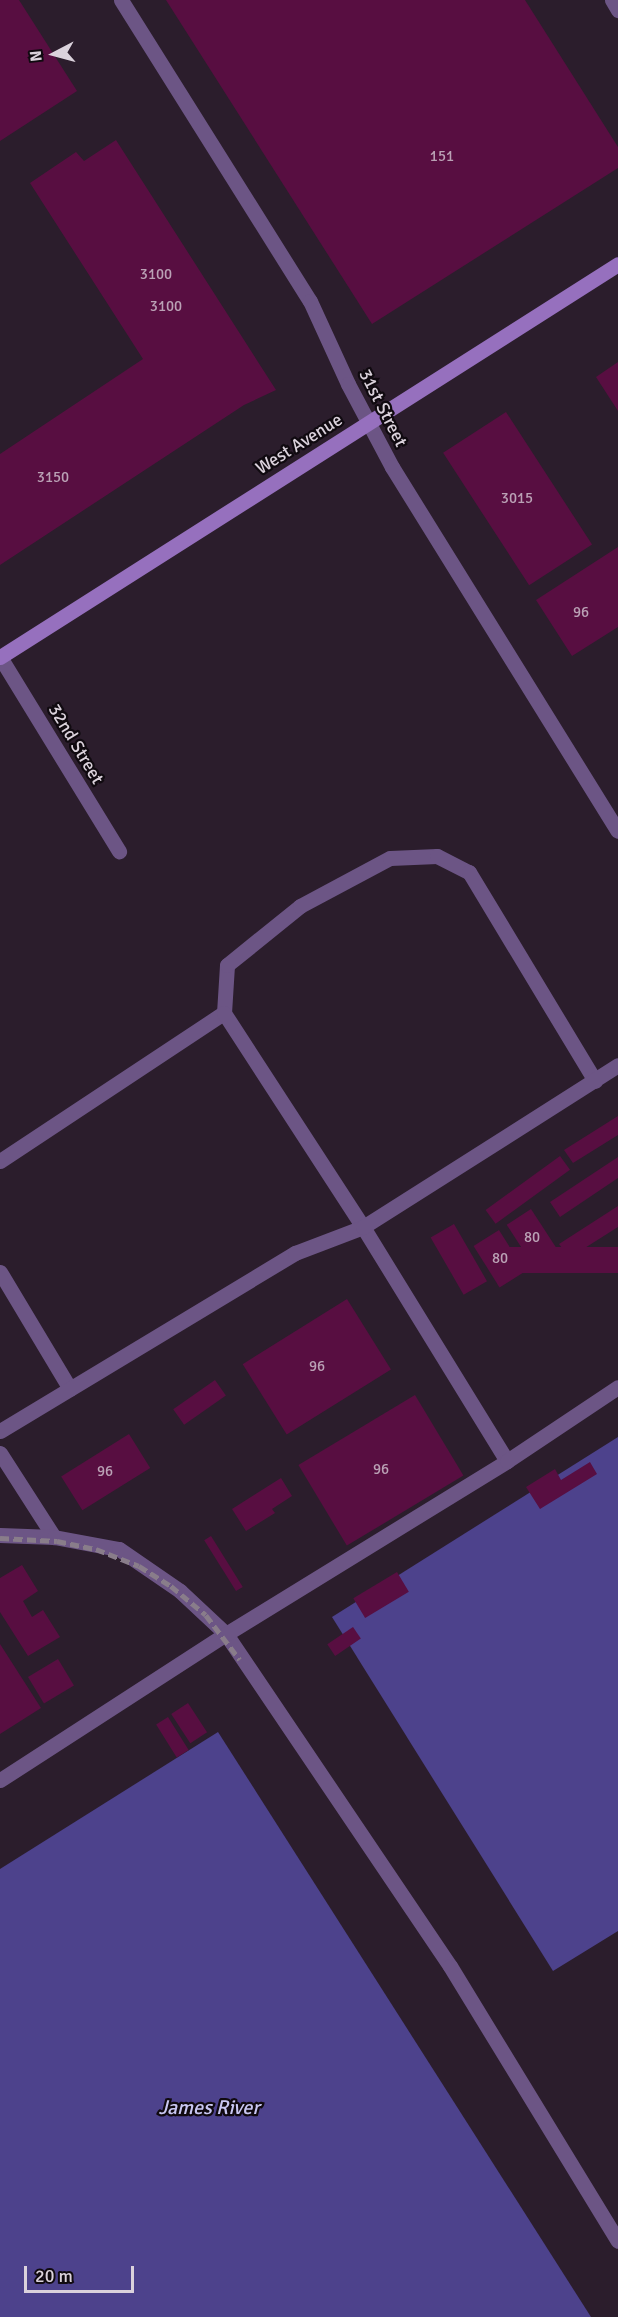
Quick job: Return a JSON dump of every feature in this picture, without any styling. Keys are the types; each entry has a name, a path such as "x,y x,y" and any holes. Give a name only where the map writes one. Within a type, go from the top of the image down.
{"street":[{"name":"31st Street","path":"121,0 310,301 368,424 392,467 618,831"},
{"path":"612,0 618,10"},
{"name":"West Avenue","path":"0,657 618,264"},
{"name":"32nd Street","path":"0,657 119,851"},
{"path":"507,1461 363,1227 224,1013 227,965 300,906 390,858 437,856 469,872 595,1081"},
{"path":"0,1161 224,1013"},
{"path":"0,1431 295,1253 363,1227 618,1065"},
{"path":"0,1272 70,1389"},
{"path":"0,1780 226,1634 507,1461 618,1387"},
{"path":"0,1453 54,1537"},
{"path":"0,1535 54,1537 119,1549 180,1591 226,1634 450,1966 618,2241"}],"water":[{"path":"618,1437 618,1931 553,1971 332,1617"},
{"name":"James River","path":"218,1732 591,2317 0,2317 0,1869"}],"building":[{"path":"0,0 19,0 77,91 0,141"},
{"path":"166,0 525,0 618,147 618,168 372,324"},
{"path":"116,140 276,390 244,405 0,565 0,454 143,359 30,183 76,152 84,161"},
{"path":"618,362 618,411 596,377"},
{"path":"506,412 592,545 529,585 443,453"},
{"path":"618,547 618,627 572,656 536,600"},
{"path":"618,1116 618,1135 573,1163 564,1150"},
{"path":"560,1156 570,1170 496,1224 486,1210"},
{"path":"618,1157 618,1178 560,1217 550,1202"},
{"path":"618,1206 618,1227 569,1258 559,1244"},
{"path":"531,1209 558,1250 533,1266 507,1225"},
{"path":"454,1224 487,1281 464,1295 431,1238"},
{"path":"499,1230 525,1272 500,1287 474,1246"},
{"path":"504,1247 618,1247 618,1273 504,1273"},
{"path":"347,1299 391,1369 287,1435 243,1364"},
{"path":"215,1380 226,1396 184,1425 173,1409"},
{"path":"415,1395 463,1476 347,1546 298,1465"},
{"path":"129,1434 150,1468 82,1510 61,1476"},
{"path":"590,1462 597,1474 540,1509 526,1487 555,1469 561,1480"},
{"path":"281,1478 292,1496 272,1509 275,1513 246,1531 232,1509"},
{"path":"211,1536 243,1587 236,1591 204,1540"},
{"path":"22,1565 38,1591 23,1601 32,1617 43,1610 60,1637 28,1656 0,1612 0,1578"},
{"path":"397,1572 409,1592 365,1618 353,1598"},
{"path":"353,1627 361,1639 335,1656 327,1644"},
{"path":"0,1644 41,1708 0,1734"},
{"path":"58,1659 74,1686 44,1704 28,1677"},
{"path":"188,1703 207,1732 190,1743 171,1714"},
{"path":"168,1717 189,1750 177,1757 156,1724"}],"railway":[{"path":"0,1538 57,1541 96,1549 139,1566 171,1586 206,1615 240,1660"}]}
